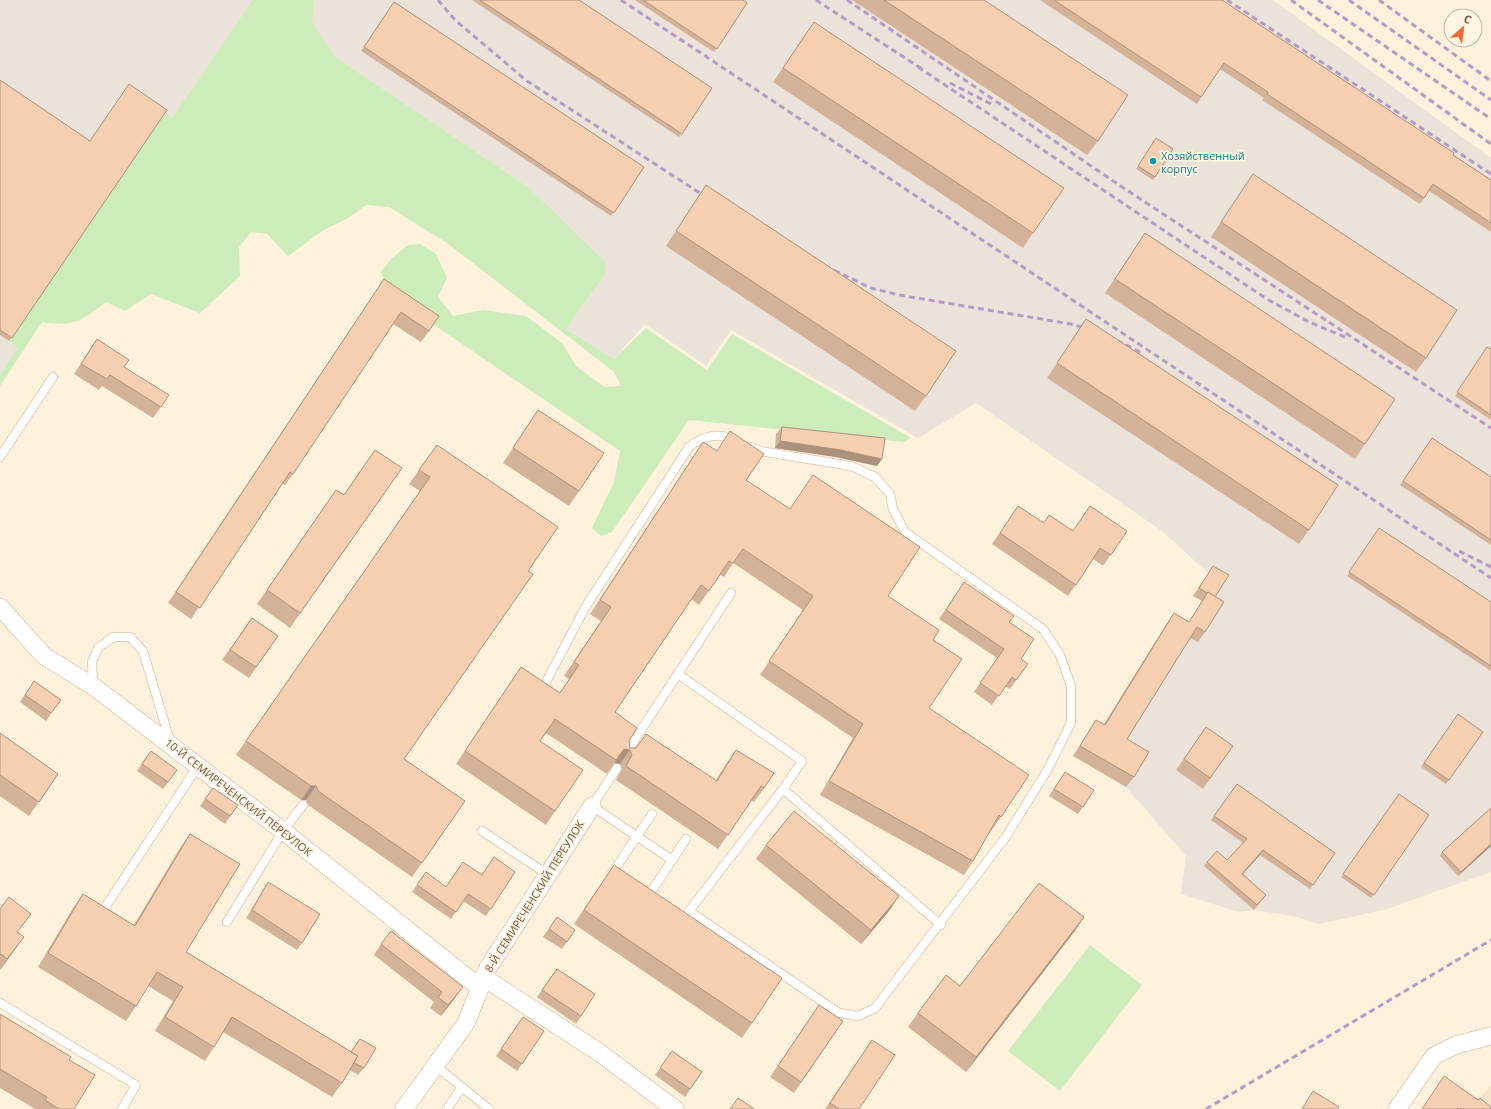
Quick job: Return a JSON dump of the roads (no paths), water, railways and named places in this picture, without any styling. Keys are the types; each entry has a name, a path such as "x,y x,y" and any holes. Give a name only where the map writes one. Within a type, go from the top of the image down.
{"street":[{"name":"10-Й СЕМИРЕЧЕНСКИЙ ПЕРЕУЛОК","path":"0,608 44,656 59,667 93,686 481,982 600,1053 675,1109"},
{"name":"8-Й СЕМИРЕЧЕНСКИЙ ПЕРЕУЛОК","path":"404,1109 466,1023 473,1008 481,982 547,874 592,806"},
{"path":"1397,1109 1434,1056 1456,1046 1491,1036"}],"lane":[{"path":"0,457 53,377"},
{"path":"546,682 586,606 689,447 696,441 706,437 727,436 760,451 852,466 875,478 890,494 893,509 905,532 1043,629 1060,655 1071,686 1070,723 1048,769 1005,838 941,925 875,1008 858,1016 839,1013 689,911 784,789 802,761 678,674"},
{"path":"624,757 731,593"},
{"path":"93,686 92,662 98,648 113,636 130,637 143,651 171,746"},
{"path":"106,906 198,766"},
{"path":"617,768 592,806 672,860"},
{"path":"784,789 941,925"},
{"path":"227,922 283,831 304,805"},
{"path":"611,874 652,814"},
{"path":"482,830 547,874"},
{"path":"647,898 686,839"},
{"path":"0,1003 136,1085 122,1109"},
{"path":"436,1066 489,1109"},
{"path":"447,1109 462,1087"}],"railway":[{"path":"438,0 455,20 527,81 709,199"},
{"path":"621,0 1491,578"},
{"path":"816,0 922,69"},
{"path":"847,0 1125,189 1491,428"},
{"path":"1227,0 1491,174"},
{"path":"1291,0 1491,144"},
{"path":"1318,0 1491,119"},
{"path":"1349,0 1491,100"},
{"path":"1379,0 1491,81"},
{"path":"918,67 1267,299 1309,322 1345,337"},
{"path":"950,83 995,106"},
{"path":"825,266 871,288 899,295 1071,324 1092,330"},
{"path":"1108,336 1142,353"},
{"path":"1459,551 1491,567"},
{"path":"1206,1109 1491,940"}],"place":[{"name":"Хозяйственный корпус","path":"1153,161"}]}
